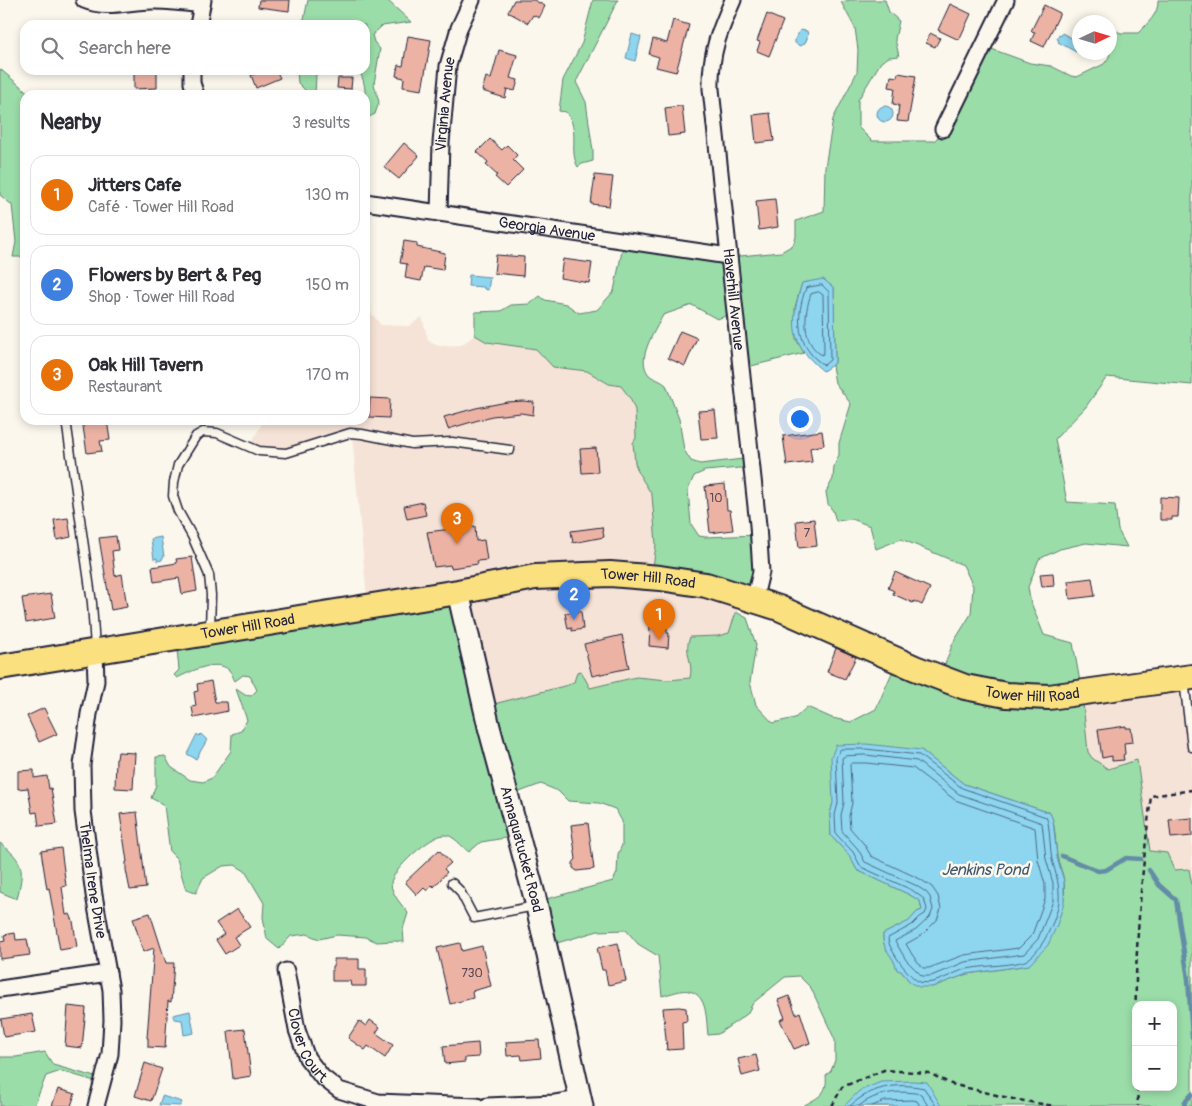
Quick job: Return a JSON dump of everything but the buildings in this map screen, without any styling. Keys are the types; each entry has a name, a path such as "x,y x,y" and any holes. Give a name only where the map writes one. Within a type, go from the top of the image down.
{"main road":[{"name":"Tower Hill Road","path":"0,668 458,592 535,577 610,574 660,578 706,585 779,608 916,668 965,687 1006,695 1049,696 1188,678"}],"street":[{"path":"84,0 112,5 154,0 203,3 199,20"},
{"name":"Virginia Avenue","path":"440,213 441,143 448,66 460,28 472,0"},
{"name":"Haverhill Avenue","path":"732,0 712,53 710,72 712,113 758,524 761,572 754,601"},
{"path":"943,129 1006,0"},
{"path":"192,75 194,90"},
{"name":"Georgia Avenue","path":"370,203 728,256"},
{"name":"Annaquatucket Road","path":"458,592 489,727 537,906 581,1103"},
{"name":"Thelma Irene Drive","path":"95,652 96,681 82,765 83,811 94,895 111,990 112,1020 110,1054 96,1106"},
{"name":"Clover Court","path":"286,971 297,1030 307,1058 322,1077 339,1090 378,1102 477,1106"},
{"path":"0,989 108,973"},
{"path":"487,1106 581,1103"}],"lane":[{"path":"67,425 92,603 95,652"},
{"path":"210,633 211,595 209,575 178,510 174,496 174,482 178,465 196,436 204,432 217,433 259,450 286,453 350,434 362,434 412,444 452,442 510,450"},
{"path":"1188,678 1192,747"},
{"path":"452,883 460,891 474,918 537,906"}],"path":[{"path":"1135,1001 1139,904 1151,796 1192,790"},
{"path":"832,1106 842,1087 884,1070 929,1072 951,1084 1013,1099 1054,1106"},
{"path":"1137,1091 1138,1106"}],"shaded area":[{"path":"370,311 381,325 409,326 422,317 428,340 439,346 461,345 477,335 487,342 536,349 553,367 587,371 609,384 621,386 630,398 635,410 636,438 633,443 639,474 652,495 656,544 652,576 740,600 729,633 718,636 690,637 687,651 692,668 690,678 668,680 636,677 590,688 581,671 577,672 574,682 568,685 486,706 367,599 352,436 308,447 269,451 250,445 261,425 370,425"},
{"path":"1192,677 1192,885 1189,869 1174,870 1150,851 1137,761 1125,762 1108,769 1088,753 1082,693"}],"green space":[{"path":"308,0 387,0 411,22 382,26 372,35 374,42 380,49 374,84 379,102 375,114 370,116 370,90 365,90 361,75 370,75 370,20 302,20"},
{"path":"593,0 618,0 576,82 586,102 593,151 593,161 578,167 574,154 573,126 566,112 559,111 563,80 582,43"},
{"path":"850,0 885,0 889,12 899,21 895,39 899,56 889,57 881,62 858,100 858,127 872,141 934,141 942,133 986,47 1030,63 1051,66 1077,77 1104,64 1107,60 1117,60 1117,31 1138,33 1157,10 1158,0 1192,0 1192,385 1107,377 1085,408 1055,439 1067,502 1115,505 1118,530 1127,547 1086,543 1060,549 1039,559 1028,587 1030,600 1044,635 1073,643 1082,693 1088,752 1092,758 1108,769 1137,760 1150,851 1167,853 1174,870 1189,869 1192,885 1192,1106 803,1106 817,1098 824,1091 826,1075 831,1071 835,1060 835,1040 811,988 799,976 785,977 753,1003 747,1014 718,1034 708,1035 705,1009 700,997 689,991 679,991 662,996 658,956 638,944 626,930 598,931 550,945 539,901 613,881 617,873 618,854 622,845 622,821 615,809 599,803 568,801 558,791 541,784 514,794 517,836 481,842 469,852 457,841 444,835 422,847 398,870 393,877 391,887 408,913 403,929 404,942 377,942 366,937 337,935 319,939 307,934 291,936 279,949 267,939 263,917 264,903 245,871 235,865 223,866 203,878 196,893 186,890 177,859 170,852 164,805 151,798 156,785 156,757 165,756 171,767 190,780 203,782 212,778 231,751 232,734 241,731 247,720 236,689 245,695 251,696 257,690 250,676 243,675 235,681 229,670 217,665 203,667 177,678 174,675 179,670 176,638 457,592 486,706 568,685 574,682 577,672 581,671 590,688 636,677 668,680 690,678 691,667 688,642 690,637 718,636 729,633 736,612 747,618 756,645 750,682 756,705 773,723 795,718 807,707 832,718 851,722 876,709 898,659 941,675 953,643 971,614 973,586 963,565 901,539 876,549 870,526 852,519 836,521 833,511 828,504 826,492 833,479 834,466 839,455 839,443 851,404 835,383 832,366 835,363 834,288 824,280 802,283 795,307 796,339 804,353 743,368 735,313 717,319 692,305 663,315 645,353 645,368 649,375 666,385 679,419 684,450 691,461 700,464 752,458 751,467 705,471 694,476 688,490 691,524 699,536 759,535 756,598 652,576 656,544 652,495 639,474 635,463 633,443 636,438 635,410 630,398 621,386 609,384 587,371 553,367 536,349 487,342 475,335 475,312 501,311 511,305 530,304 540,296 545,300 566,304 579,313 597,310 614,291 624,241 730,257 781,252 793,245 796,237 796,221 824,211 825,167 833,119 857,72 858,50 855,28 841,2","holes":["921,750 964,784 1050,813 1063,878 1063,905 1055,926 1029,965 967,974 932,987 911,983 897,969 884,944 883,934 910,921 917,912 922,910 920,901 857,870 849,855 831,836 830,814 833,803"]},
{"path":"0,69 25,90 20,90 20,257 13,257 16,242 12,205 0,195"},
{"path":"297,75 316,75 315,90 305,90 298,83"},
{"path":"0,843 14,856 20,867 21,880 17,899 0,892"},
{"path":"45,1052 53,1065 102,1079 101,1083 61,1071 46,1076 34,1106 0,1106 0,1057 16,1057"}],"water":[{"path":"800,30 807,31 808,35 805,42 800,46 795,43 795,40"},
{"path":"1062,33 1072,38 1072,50 1058,42 1059,35 1061,36"},
{"path":"632,34 641,37 635,61 626,58"},
{"path":"885,106 893,114 885,122 877,114"},
{"path":"469,275 490,277 488,290 484,289 484,287 468,286"},
{"path":"823,279 834,288 835,363 823,371 812,361 798,341 794,321 802,283"},
{"path":"161,537 164,557 162,560 157,561 157,558 154,559 151,539"},
{"path":"197,734 199,736 201,734 207,740 196,759 187,754"},
{"name":"Jenkins Pond","path":"866,744 921,750 964,784 1050,813 1053,820 1057,858 1064,881 1064,903 1048,945 1029,965 967,974 932,987 919,987 911,983 901,971 897,970 884,945 883,934 909,921 917,912 922,910 920,901 857,870 849,855 831,836 830,814 833,803 831,757 836,745"},
{"path":"190,1011 194,1033 184,1035 182,1020 174,1019 173,1015"},
{"path":"881,1082 927,1082 941,1106 844,1106 859,1091"},
{"path":"162,1096 182,1102 180,1106 159,1105"}],"waterway":[{"path":"1062,856 1098,871 1106,870 1126,858 1141,859"},
{"path":"1149,870 1159,885 1176,900 1188,979 1192,1037"},
{"path":"1185,1106 1184,1103 1192,1094"}],"place":[{"name":"Oak Hill Tavern","path":"457,544"},
{"name":"Flowers by Bert & Peg","path":"574,620"},
{"name":"Jitters Cafe","path":"659,640"}]}
